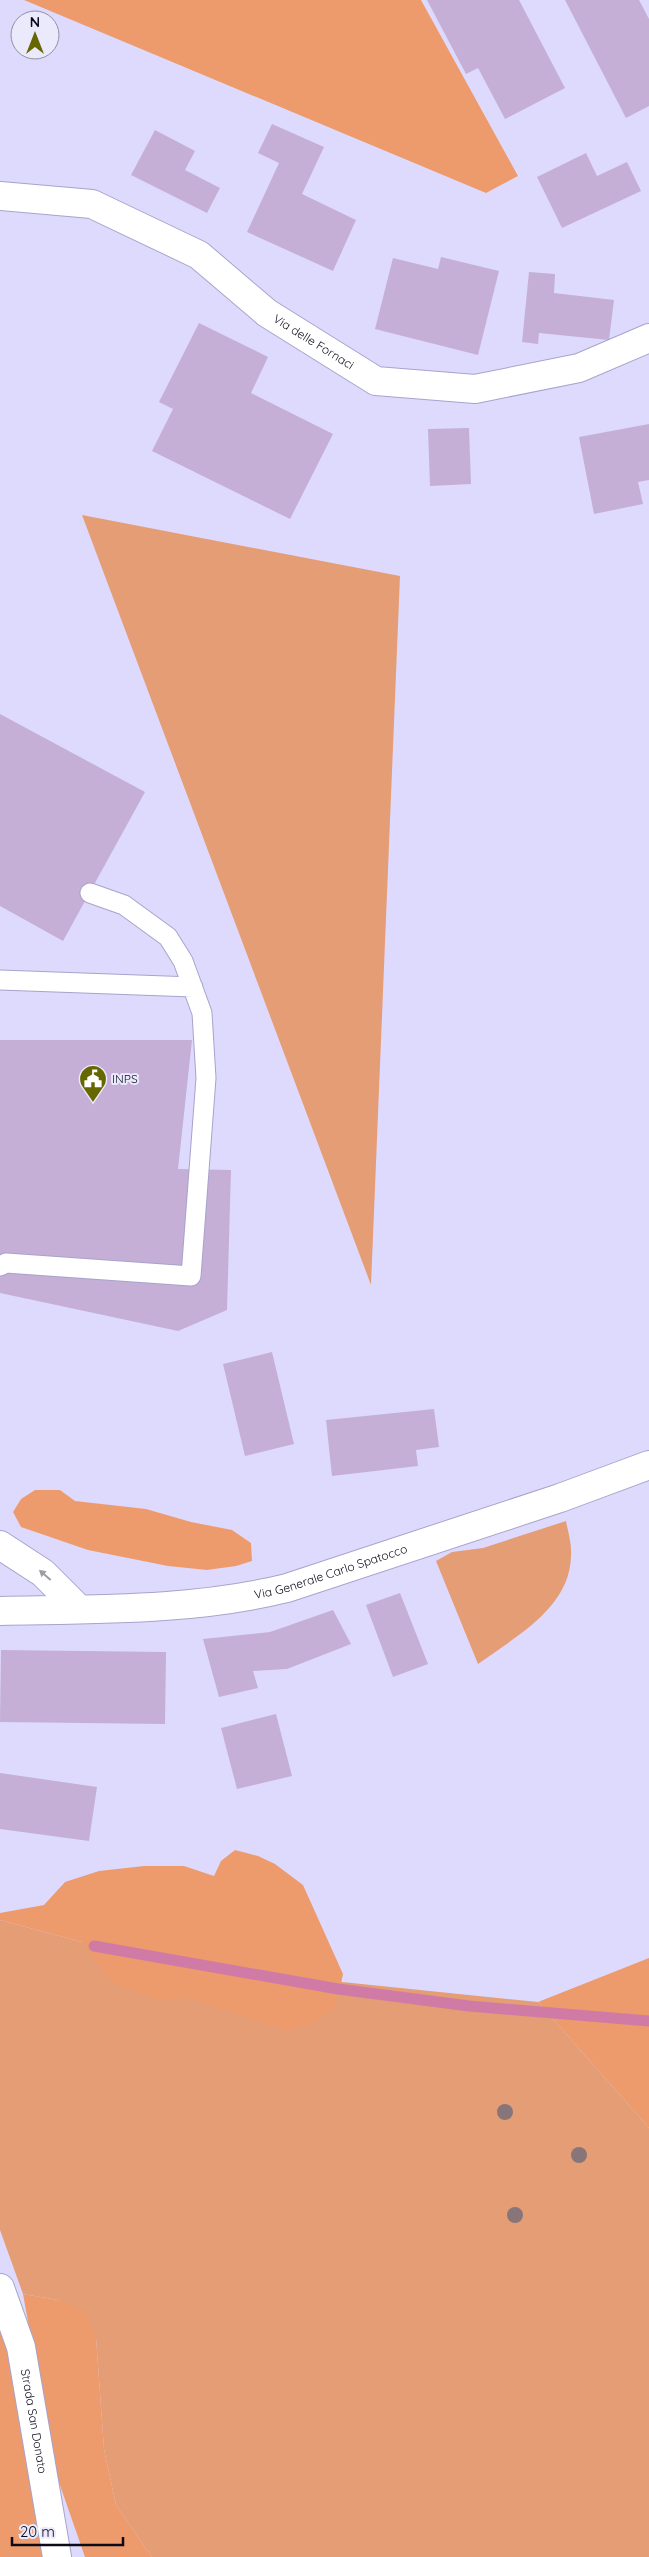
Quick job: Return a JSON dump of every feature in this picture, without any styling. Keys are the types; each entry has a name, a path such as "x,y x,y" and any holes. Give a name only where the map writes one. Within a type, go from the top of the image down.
{"street":[{"name":"Via delle Fornaci","path":"0,196 92,204 198,255 267,313 376,381 475,389 579,368 649,338"},
{"name":"Via Generale Carlo Spatocco","path":"0,1611 203,1604 245,1598 287,1588 560,1498 649,1465"},
{"path":"0,1545 43,1573 79,1609"},
{"name":"Strada San Donato","path":"0,2288 20,2347 57,2557"}],"lane":[{"path":"0,1266 6,1263 191,1276 206,1078 202,1013 194,987 168,937 152,923 124,906 90,892"},
{"path":"0,980 194,987"}],"shaded area":[{"path":"24,0 421,0 518,176 486,193 60,15 60,10 48,10"},
{"path":"82,515 400,576 371,1285"},
{"path":"35,1490 60,1490 75,1501 146,1509 191,1522 232,1530 251,1543 252,1561 236,1566 207,1570 168,1566 88,1550 21,1527 13,1512 21,1499"},
{"path":"566,1521 571,1556 568,1574 561,1591 551,1606 538,1619 478,1664 436,1561 452,1552 483,1548"},
{"path":"235,1850 258,1856 275,1864 303,1885 343,1974 336,2007 311,2024 287,2031 190,1998 157,2000 111,1982 82,1942 0,1920 0,1913 44,1905 65,1882 99,1871 144,1866 184,1866 214,1876 221,1861"},
{"path":"0,1920 82,1942 342,1982 538,2002 649,2128 649,2557 152,2557 116,2505 104,2449 96,2337 58,2300 23,2294 0,2230"},
{"path":"649,1958 649,2128 538,2002"},
{"path":"23,2294 58,2300 85,2310 96,2337 104,2449 116,2505 152,2557 85,2557 55,2471"},
{"path":"0,2331 6,2346 50,2557 0,2557"}],"building":[{"path":"427,0 519,0 565,88 505,119 478,68 466,74"},
{"path":"565,0 639,0 649,19 649,106 626,118"},
{"path":"272,124 324,147 302,194 356,220 333,271 247,232 279,163 258,153"},
{"path":"155,130 195,151 185,170 220,188 207,213 131,175"},
{"path":"586,153 597,176 627,162 641,191 562,228 537,177"},
{"path":"441,257 499,271 478,355 375,329 393,258 438,269"},
{"path":"529,272 555,274 554,293 614,300 609,340 539,333 538,344 522,342"},
{"path":"199,323 268,357 251,393 333,434 290,519 152,451 173,409 159,402"},
{"path":"649,424 649,480 638,482 643,504 594,514 579,437"},
{"path":"469,428 471,484 430,486 428,429"},
{"path":"0,714 145,792 63,941 0,906"},
{"path":"0,1040 192,1040 178,1169 231,1170 227,1310 178,1331 0,1293"},
{"path":"272,1352 294,1444 245,1456 223,1364"},
{"path":"434,1409 439,1447 416,1450 418,1466 332,1476 326,1420"},
{"path":"400,1593 428,1664 393,1677 366,1605"},
{"path":"333,1610 351,1644 287,1669 253,1671 258,1688 219,1697 203,1639 270,1632"},
{"path":"1,1650 166,1652 165,1724 0,1722"},
{"path":"276,1714 292,1776 237,1789 221,1728"},
{"path":"0,1773 97,1787 89,1841 0,1829"}],"waterway":[{"path":"94,1946 338,1989 469,2006 649,2021"}],"place":[{"name":"INPS","path":"93,1103"}]}
